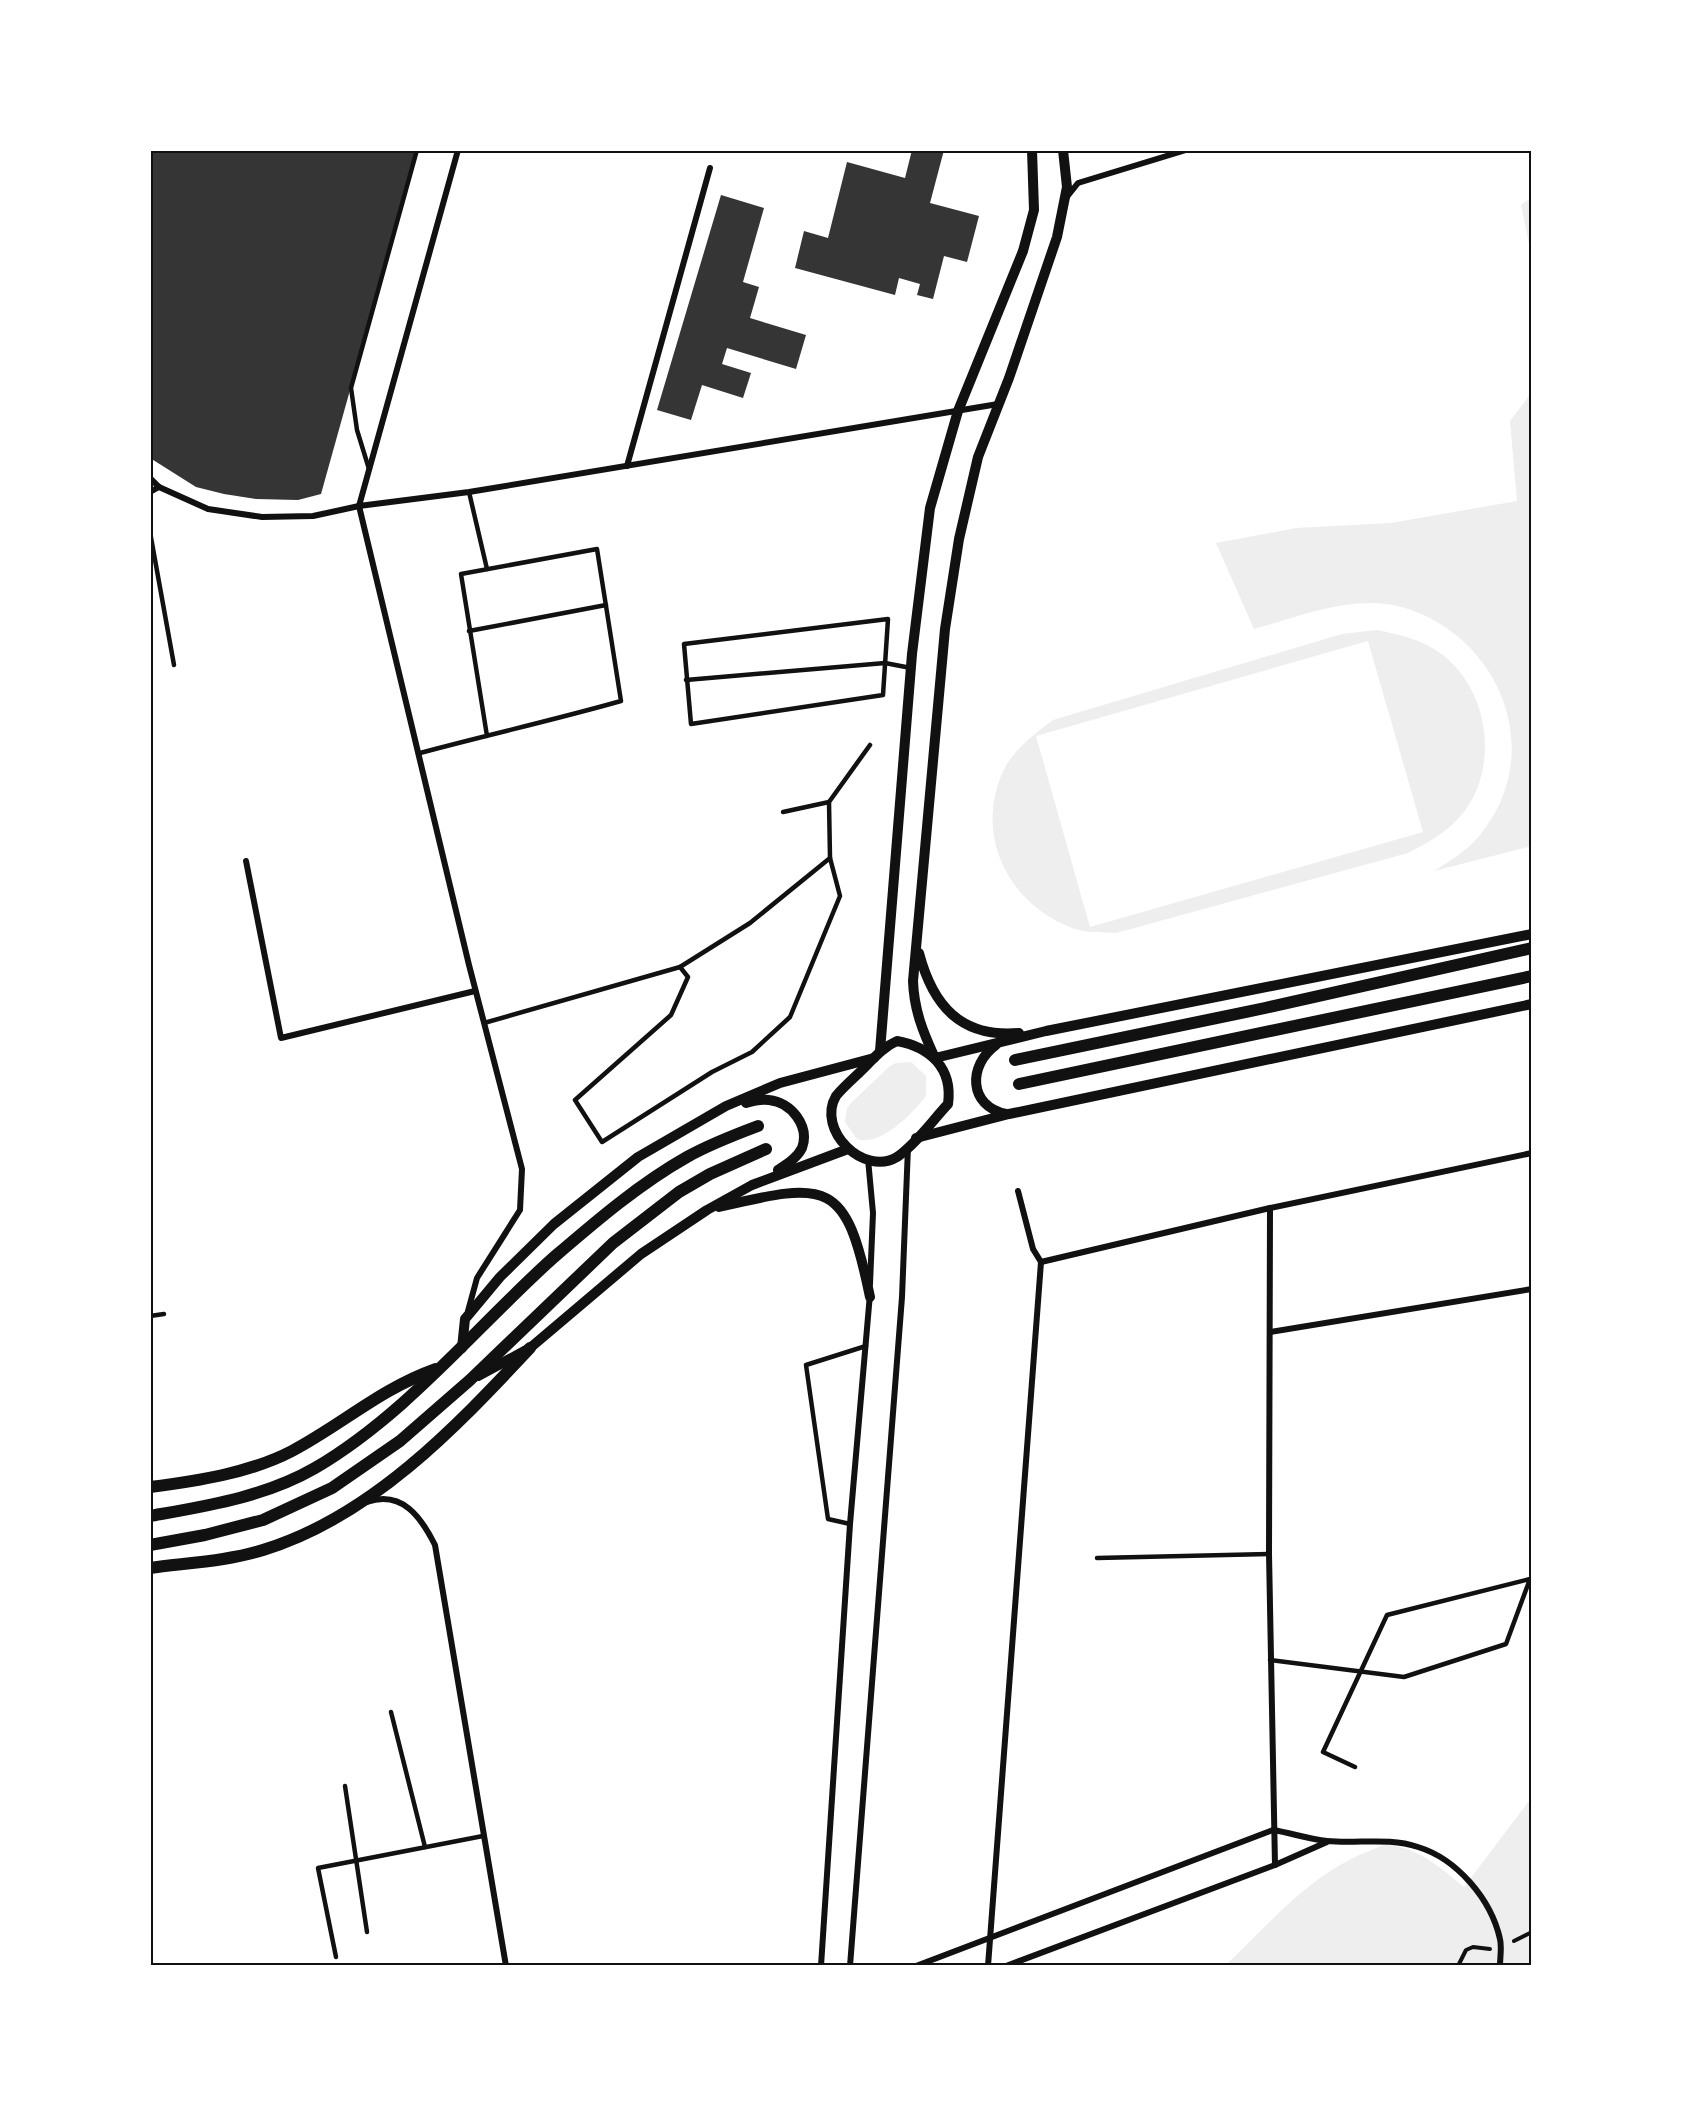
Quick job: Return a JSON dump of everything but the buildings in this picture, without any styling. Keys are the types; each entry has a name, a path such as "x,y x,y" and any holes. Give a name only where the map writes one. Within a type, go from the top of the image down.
{"main road":[{"path":"1015,1060 1265,1008 1532,948"},
{"path":"1020,1084 1532,976"},
{"path":"150,1516 262,1491 315,1468 357,1440 443,1366 552,1259 603,1216 687,1157 758,1125"},
{"path":"150,1545 263,1520 332,1488 400,1441 470,1380 613,1243 679,1192 710,1174 766,1149"},
{"path":"150,1568 261,1551 297,1538 352,1507 419,1458 462,1419 530,1348"},
{"path":"150,1487 216,1476 289,1453 404,1380 443,1366"}],"street":[{"path":"458,150 359,506 420,753 475,991 522,1169 520,1210 477,1278 465,1319 462,1348"},
{"path":"877,1055 911,668 930,508 958,411 1029,230 1034,210 1032,150"},
{"path":"935,1058 921,1047 897,1041 877,1055 836,1097 833,1117 836,1131 848,1149 868,1159 884,1161 896,1157 948,1104 948,1080 935,1058 914,1002 917,946 947,618 959,538 978,457 999,404 1057,237 1067,187 1063,150"},
{"path":"1064,201 1078,183 1186,150"},
{"path":"627,466 710,168"},
{"path":"150,478 159,487 208,509 262,517 313,516 359,506 469,492 999,404"},
{"path":"150,492 159,487"},
{"path":"246,861 281,1038 475,991"},
{"path":"935,1058 1046,1031 1532,934"},
{"path":"917,946 926,979 940,1003 960,1022 985,1033 1046,1031"},
{"path":"912,1142 1009,1114 1532,1004"},
{"path":"1009,1114 988,1107 979,1095 976,1080 978,1065 986,1052 1014,1039"},
{"path":"465,1319 529,1248 592,1192 638,1157 726,1106 780,1083 877,1055"},
{"path":"470,1380 530,1348 641,1254 707,1210 788,1164 798,1154 803,1139 800,1121 792,1110 769,1100 726,1106"},
{"path":"850,1966 912,1142"},
{"path":"752,1185 848,1149"},
{"path":"1041,1262 1270,1208 1532,1153"},
{"path":"821,1966 850,1524 870,1296 873,1213 868,1159"},
{"path":"707,1210 782,1192 801,1191 823,1196 837,1205 854,1231 870,1296"},
{"path":"988,1966 1041,1262 1033,1249 1018,1191"},
{"path":"1270,1208 1269,1554 1275,1865"},
{"path":"1270,1332 1532,1289"},
{"path":"352,1507 371,1501 389,1499 405,1504 423,1520 435,1545 506,1966"},
{"path":"916,1966 1273,1830 1327,1841 1387,1841 1419,1847 1445,1860 1473,1885 1490,1911 1501,1940 1500,1966"},
{"path":"1006,1966 1275,1865 1327,1841"}],"lane":[{"path":"369,469 357,430 351,388 417,150"},
{"path":"469,492 487,569"},
{"path":"150,532 174,665"},
{"path":"420,753 487,736 621,701 597,549 461,574 487,736"},
{"path":"470,631 606,605"},
{"path":"888,619 883,695 691,724 686,680 684,644 888,619"},
{"path":"686,680 885,663 911,668"},
{"path":"680,968 688,977 671,1015 575,1100 602,1142 712,1072 752,1052 790,1017 840,896 830,858 829,802 870,745"},
{"path":"783,812 829,802"},
{"path":"484,1023 680,968 750,923 830,858"},
{"path":"150,1316 164,1314"},
{"path":"850,1524 828,1520 806,1365 866,1346"},
{"path":"1097,1558 1269,1554"},
{"path":"1270,1660 1359,1671 1404,1677 1506,1644 1530,1579 1387,1615 1359,1671 1323,1752 1355,1767"},
{"path":"391,1712 426,1847"},
{"path":"345,1786 367,1932"},
{"path":"336,1956 318,1868 483,1836"}],"path":[{"path":"1458,1966 1466,1950 1473,1947 1485,1949"}],"shaded area":[{"path":"1532,197 1532,259 1521,205"},
{"path":"1532,392 1532,846 1434,871 1467,848 1483,831 1502,799 1511,766 1511,732 1503,700 1488,670 1466,644 1438,623 1405,608 1386,604 1367,603 1329,608 1254,629 1216,543 1296,528 1391,523 1517,501 1510,421"},
{"path":"1377,630 1418,641 1433,648 1457,668 1469,686 1479,707 1484,729 1485,751 1482,774 1475,794 1463,813 1445,831 1408,853 1116,933 1075,929 1053,919 1033,905 1017,888 1005,869 996,847 993,824 994,800 1005,767 1023,744 1053,720 1342,634","holes":["1368,641 1423,832 1090,927 1036,736"]},
{"path":"911,1062 926,1076 926,1096 905,1119 886,1133 876,1138 857,1139 845,1122 847,1108 890,1066 896,1063"},
{"path":"1532,1797 1532,1966 1225,1966 1311,1885 1351,1859 1383,1846 1400,1847 1420,1855 1464,1887"}]}
